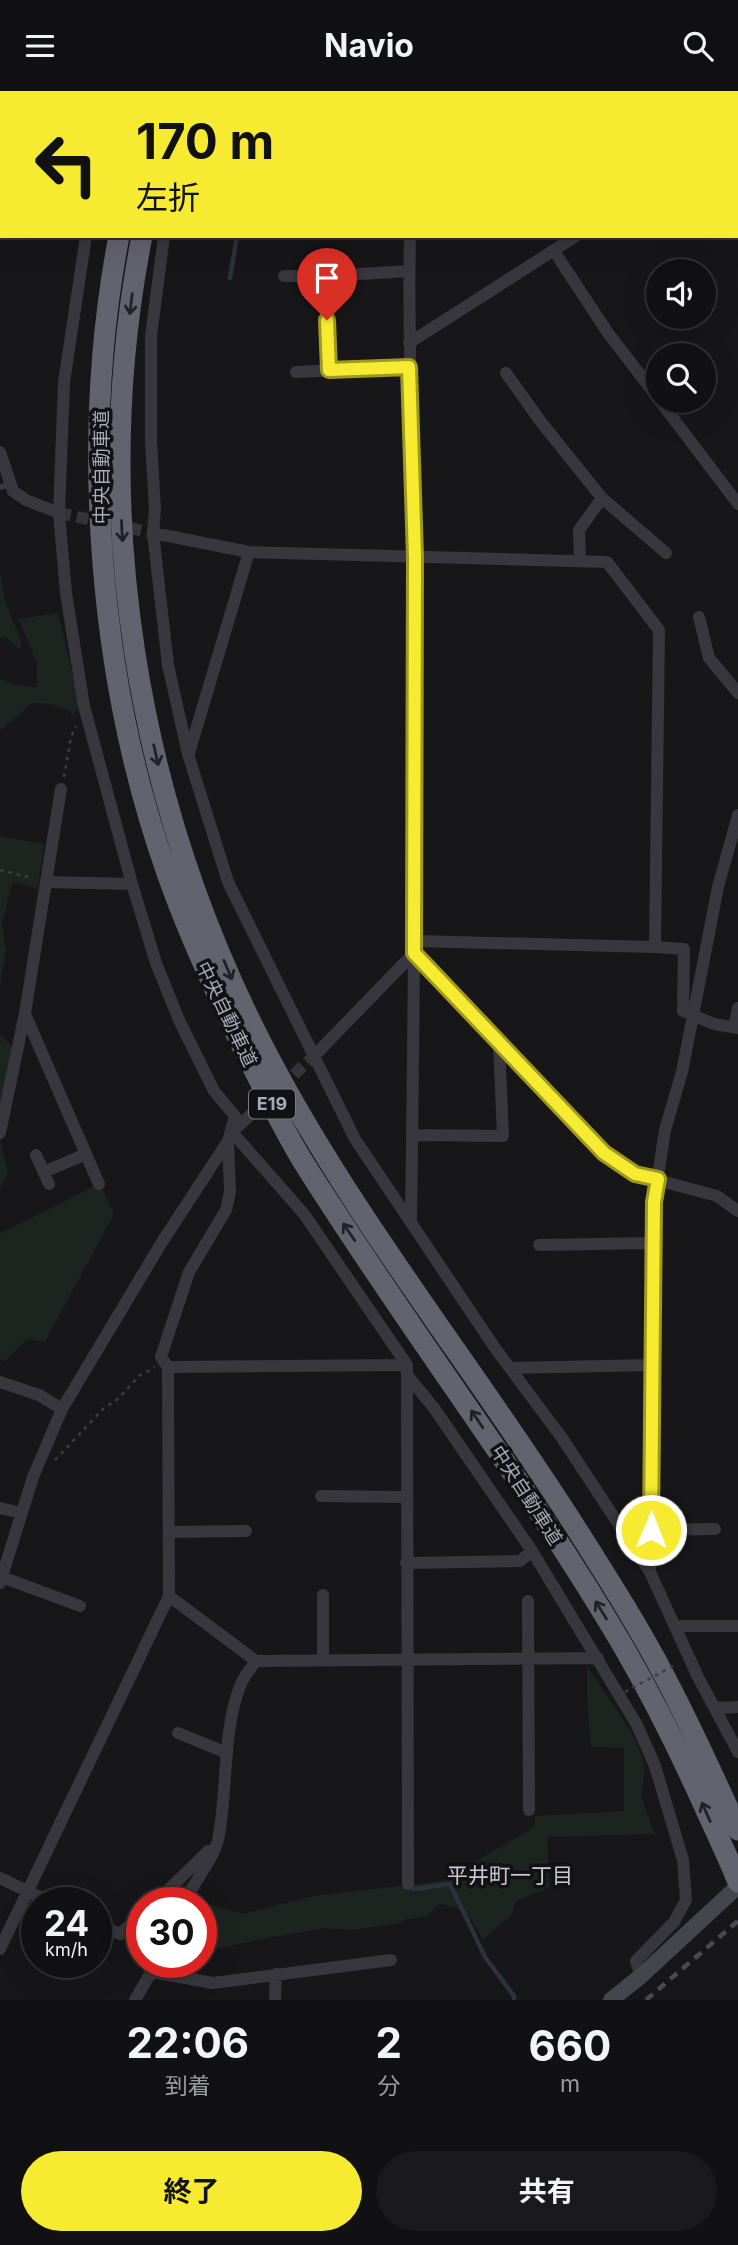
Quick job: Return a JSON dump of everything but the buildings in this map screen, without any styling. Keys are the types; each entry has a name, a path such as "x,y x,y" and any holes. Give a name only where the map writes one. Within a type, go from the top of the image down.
{"highway":[{"name":"中央自動車道","path":"119,238 103,350 99,498 102,553 116,665 137,771 165,869 186,925 234,1030 299,1155 344,1226 552,1532 622,1645 682,1759 737,1881"},
{"name":"中央自動車道","path":"142,238 127,338 120,437 124,564 141,693 163,784 190,875 257,1035 305,1122 349,1196 574,1525 615,1591 666,1678 738,1830"}],"street":[{"path":"29,1887 169,1596 168,1367 161,1357 188,1272 226,1210 230,1192 230,1137 234,1116 215,1091 179,1020 156,963 84,706 66,593 59,513 64,382 86,238"},
{"path":"164,238 151,336 151,442 155,509 153,533 167,665 188,754 228,882 355,1139 411,1224 562,1438 650,1572 738,1752"},
{"path":"410,238 409,367 415,557 411,1224"},
{"path":"409,343 573,238"},
{"path":"554,251 608,333 646,383"},
{"path":"284,276 409,271"},
{"path":"326,296 329,370"},
{"path":"296,372 409,367"},
{"path":"506,373 602,498 666,553"},
{"path":"669,413 738,504"},
{"path":"0,451 6,486 26,500 59,513"},
{"path":"580,561 579,530 602,498"},
{"path":"153,533 249,552 607,562 659,630 654,947"},
{"path":"188,754 249,552"},
{"path":"699,617 709,658 738,693"},
{"path":"0,1133 25,1013 61,789"},
{"path":"650,1572 654,1202 665,1129 682,1072 692,1016 733,856 738,815"},
{"path":"46,882 132,884"},
{"path":"414,947 499,1044 604,1153 635,1174 717,1196 738,1211"},
{"path":"315,1055 414,947 684,949 683,1011 713,1024 736,1028 738,1008"},
{"path":"25,1013 99,1184"},
{"path":"412,1135 503,1136 499,1044"},
{"path":"80,1607 1,1580 33,1477 62,1409 162,1242 230,1137 260,1106"},
{"path":"230,1137 304,1214 407,1370 532,1551 638,1725 655,1766 683,1860 686,1900 674,1922 636,1961 642,1976"},
{"path":"36,1155 47,1178 86,1154"},
{"path":"539,1245 654,1243"},
{"path":"511,1368 653,1366"},
{"path":"168,1367 407,1370"},
{"path":"407,1370 408,1884"},
{"path":"0,1382 39,1395 62,1409"},
{"path":"321,1496 407,1497"},
{"path":"0,1508 21,1513"},
{"path":"651,1530 715,1529"},
{"path":"169,1532 246,1531"},
{"path":"407,1563 520,1561 532,1551"},
{"path":"323,1595 323,1659"},
{"path":"169,1596 256,1661 598,1658"},
{"path":"528,1601 529,1810"},
{"path":"675,1626 738,1626"},
{"path":"193,1887 217,1844 235,1704 241,1682 256,1661"},
{"path":"715,1708 738,1707"},
{"path":"178,1733 227,1753"},
{"path":"174,1887 217,1844"},
{"path":"0,1878 21,1889"},
{"path":"611,2000 642,1976 737,1881"},
{"path":"0,1949 21,1905"},
{"path":"195,1978 213,1983 391,1959"},
{"path":"275,2000 276,1974"},
{"path":"135,2000 148,1978"}],"path":[{"path":"61,789 71,737 84,706"},
{"path":"0,870 46,882"},
{"path":"33,1477 43,1473 103,1409 118,1399 139,1376 157,1366 168,1367"},
{"path":"625,1692 675,1665"}],"shaded area":[{"path":"0,570 5,602 22,643 20,650 5,636 0,639"},
{"path":"58,613 80,705 72,717 70,711 50,704 32,703 0,731 0,679 15,685 37,687 37,664 19,619"},
{"path":"0,836 44,844 38,889 13,882 2,922 6,951 0,986"},
{"path":"0,1035 12,1046 1,1144 8,1173 1,1186 0,1195"},
{"path":"97,1185 101,1187 114,1214 45,1342 27,1339 5,1361 0,1360 0,1233"},
{"path":"587,1666 634,1736 645,1766 641,1797 655,1834 547,1837 549,1888 516,1901 511,1915 483,1940 466,1915 448,1905 439,1904 427,1916 403,1920 402,1923 351,1930 326,1928 217,1949 217,1907 242,1914 313,1896 443,1881 534,1827 535,1816 624,1811 624,1748 591,1747"}],"waterway":[{"path":"230,278 237,238"},
{"path":"414,1889 450,1884 485,1957 514,1996 514,2000"}],"tunnel":[{"path":"59,513 153,533"},
{"path":"281,1087 315,1055"}],"railway":[{"path":"646,2000 738,1921"}],"district":[{"name":"平井町一丁目","path":"510,1876"}],"route":[{"path":"327,320 329,370 409,367 415,557 414,953 604,1153 635,1174 658,1179 654,1202 651,1530"}]}
